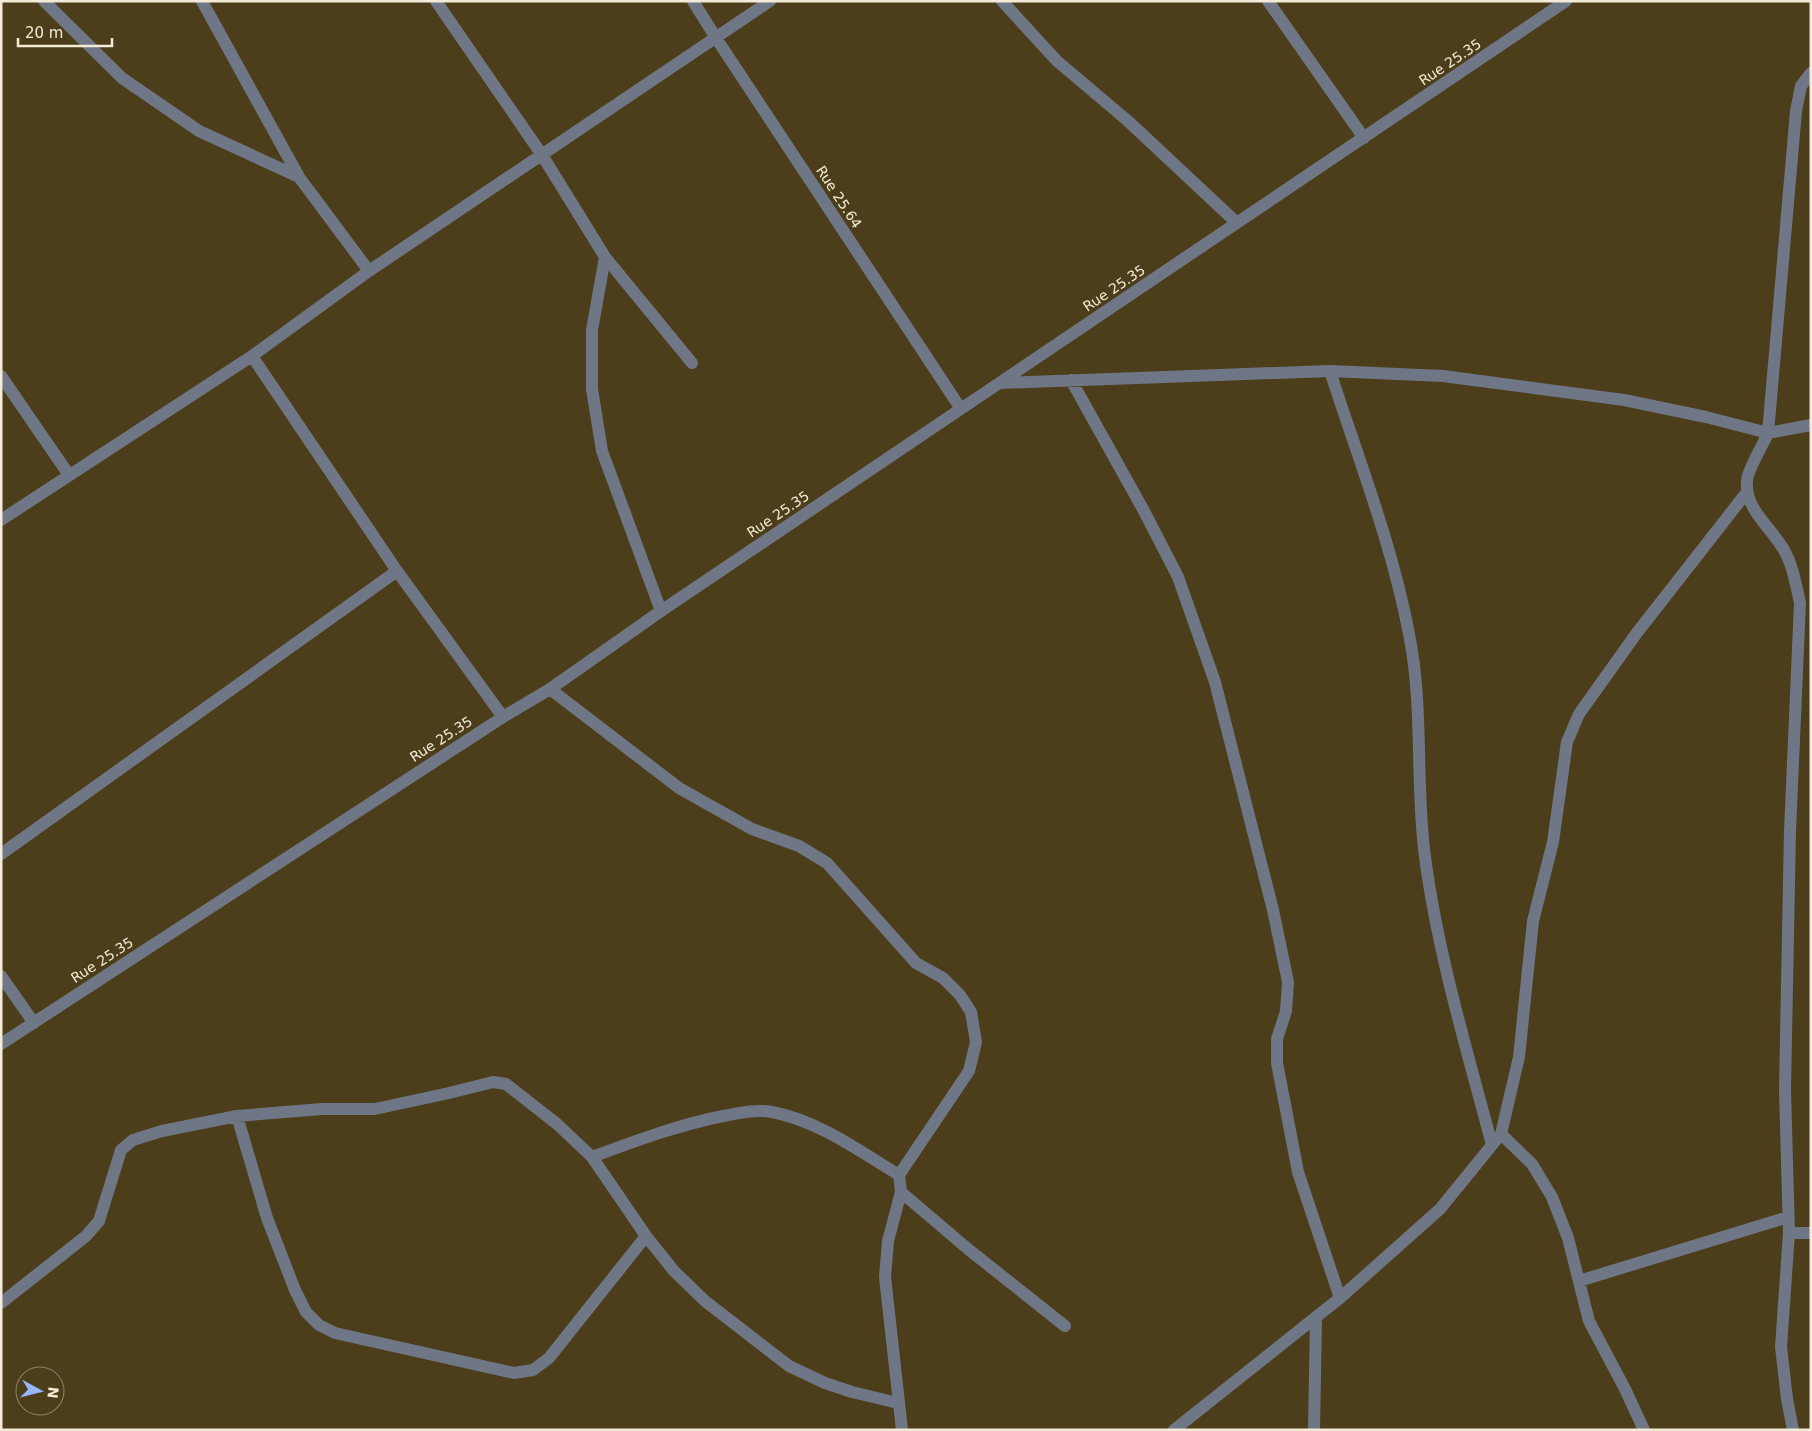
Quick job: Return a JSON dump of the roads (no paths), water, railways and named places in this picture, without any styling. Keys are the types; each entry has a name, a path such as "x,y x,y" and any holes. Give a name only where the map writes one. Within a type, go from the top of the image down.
{"street":[{"path":"44,1 122,78 199,131 300,177"},
{"path":"202,1 300,177 369,272"},
{"path":"436,1 542,155 605,257 692,363"},
{"name":"Rue 25.64","path":"693,1 961,409"},
{"path":"1,520 252,356 369,272 770,1"},
{"path":"1002,1 1057,61 1128,121 1237,223"},
{"path":"1268,1 1364,138"},
{"name":"Rue 25.35","path":"1,1044 503,717 550,689 661,611 1566,1"},
{"path":"1793,1430 1787,1399 1781,1347 1789,1233 1785,1080 1790,831 1800,603 1793,573 1784,551 1754,510 1747,492 1747,477 1768,434 1796,111 1801,86 1811,73"},
{"path":"605,257 592,330 592,389 602,451 661,611"},
{"path":"252,356 397,571 503,717"},
{"path":"1330,371 1396,572 1410,637 1418,708 1420,806 1425,858 1446,970 1492,1144"},
{"path":"1000,383 1330,371 1443,376 1624,400 1706,417 1768,434 1811,426"},
{"path":"1,376 69,475"},
{"path":"1071,380 1144,511 1178,577 1216,682 1273,910 1288,982 1286,1011 1277,1039 1277,1063 1296,1163 1340,1298"},
{"path":"1174,1430 1316,1318 1440,1209 1501,1134 1519,1058 1533,921 1554,842 1567,742 1579,714 1636,634 1747,492"},
{"path":"1,854 397,571"},
{"path":"550,689 679,788 752,829 799,846 827,863 916,963 943,978 960,996 971,1012 976,1042 968,1072 899,1175 901,1192 888,1241 884,1277 902,1430"},
{"path":"1,976 34,1023"},
{"path":"1,1303 86,1236 99,1221 121,1150 134,1140 162,1131 237,1116 322,1109 375,1109 492,1082 506,1084 557,1124 592,1157 646,1236 674,1271 705,1301 789,1366 825,1383 852,1392 898,1403"},
{"path":"592,1157 697,1122 748,1112 771,1112 798,1119 829,1133 899,1175"},
{"path":"237,1116 267,1218 295,1290 306,1312 319,1325 334,1333 514,1373 533,1370 549,1358 646,1236"},
{"path":"1501,1134 1532,1164 1552,1197 1568,1238 1589,1320 1644,1430"},
{"path":"901,1192 968,1249 1065,1326"},
{"path":"1579,1281 1788,1216"},
{"path":"1789,1233 1811,1232"},
{"path":"1314,1430 1316,1318"}]}
